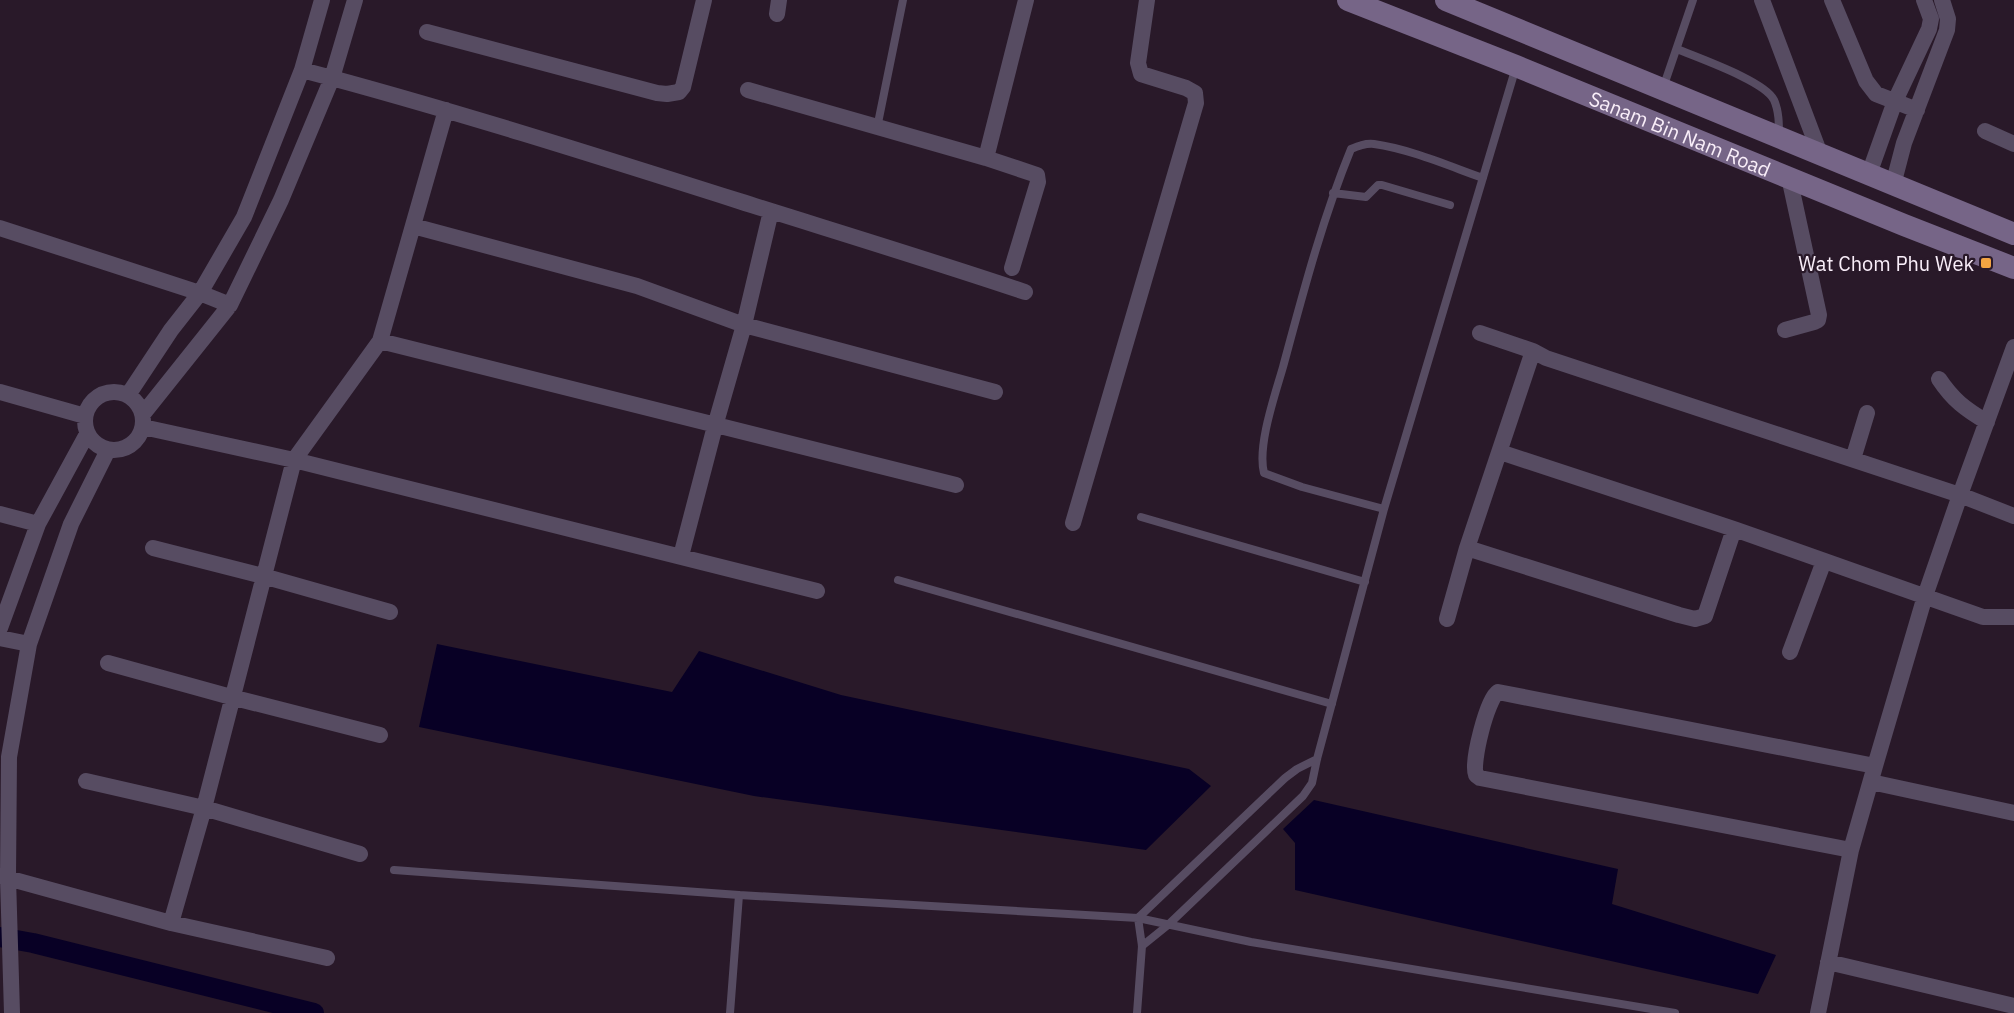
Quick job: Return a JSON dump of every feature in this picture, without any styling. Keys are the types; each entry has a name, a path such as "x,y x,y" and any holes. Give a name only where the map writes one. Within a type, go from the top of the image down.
{"main road":[{"name":"Sanam Bin Nam Road","path":"1354,1 2014,268"},
{"name":"Sanam Bin Nam Road","path":"1451,1 2014,234"},
{"path":"1859,205 1869,174"},
{"path":"1904,225 1918,195"}],"street":[{"path":"128,395 171,330 200,293 243,217 303,70 322,0"},
{"path":"87,434 100,447 108,450 119,450 130,446 139,438 143,421 230,305 281,200 332,78 355,0"},
{"path":"427,32 621,84 667,94 679,92 683,87 704,0"},
{"path":"986,158 1026,0"},
{"path":"1073,522 1196,103 1195,93 1186,88 1142,74 1138,63 1147,0"},
{"path":"1762,0 1820,153"},
{"path":"1832,0 1866,81 1876,94 1917,110"},
{"path":"1893,185 1904,143 1947,30 1924,0"},
{"path":"1869,174 1895,100 1929,28 1940,19 1942,0"},
{"path":"303,70 582,151 1025,292"},
{"path":"748,90 986,158 1037,175 1038,182 1012,268"},
{"path":"171,923 204,808 294,460 380,341 446,110"},
{"path":"1984,131 2014,144"},
{"path":"1785,330 1814,322 1818,320 1819,315 1790,177"},
{"path":"681,556 744,325 771,211"},
{"path":"413,226 637,286 744,325 995,392"},
{"path":"0,228 200,293 230,305"},
{"path":"1480,333 1533,351 1557,362 1960,495 2014,516"},
{"path":"380,341 956,485"},
{"path":"1818,1013 1851,850 1925,596 2014,347"},
{"path":"1447,619 1467,548 1533,351"},
{"path":"1939,379 1965,409 1987,422"},
{"path":"0,392 85,416"},
{"path":"0,628 38,524 87,434 85,416 87,409 97,397 112,392 128,395 135,400 143,421"},
{"path":"1853,459 1867,413"},
{"path":"143,421 818,591"},
{"path":"12,1013 9,926 4,877 9,757 29,644 71,524 108,450"},
{"path":"1500,452 1734,529 1983,617 2014,617"},
{"path":"0,514 38,524"},
{"path":"1467,548 1679,615 1701,619 1705,616 1734,529"},
{"path":"153,548 390,612"},
{"path":"1790,652 1824,561"},
{"path":"0,638 29,644"},
{"path":"108,663 231,698 380,735"},
{"path":"1851,850 1480,778 1476,775 1474,764 1488,708 1495,694 1506,693 1873,774 2014,813"},
{"path":"86,781 204,808 360,854"},
{"path":"4,877 171,923 327,958"},
{"path":"1828,962 2014,1006"}],"lane":[{"path":"877,128 903,0"},
{"path":"1663,89 1694,0"},
{"path":"1677,49 1759,84 1773,98 1778,115 1779,137"},
{"path":"1142,946 1168,925 1303,796 1312,783 1384,509 1516,66"},
{"path":"1384,509 1302,487 1264,474 1261,463 1273,403 1320,232 1351,149 1363,144 1373,144 1410,153 1483,178"},
{"path":"1333,193 1366,197 1378,185 1382,185 1450,205"},
{"path":"1141,517 1365,582"},
{"path":"898,580 1332,704"},
{"path":"1138,918 1285,778 1317,759"},
{"path":"394,870 739,895 1138,918 1251,942 1675,1013"},
{"path":"730,1013 739,895"},
{"path":"1137,1013 1142,946 1138,918"}],"shaded area":[{"path":"437,644 672,692 699,651 841,695 1189,769 1211,786 1146,850 754,796 419,727"},
{"path":"1314,800 1618,869 1612,904 1776,955 1758,994 1295,890 1295,843 1283,829"}],"waterway":[{"path":"0,937 33,943 314,1013"}],"place":[{"name":"Wat Chom Phu Wek","path":"1986,263"}]}
